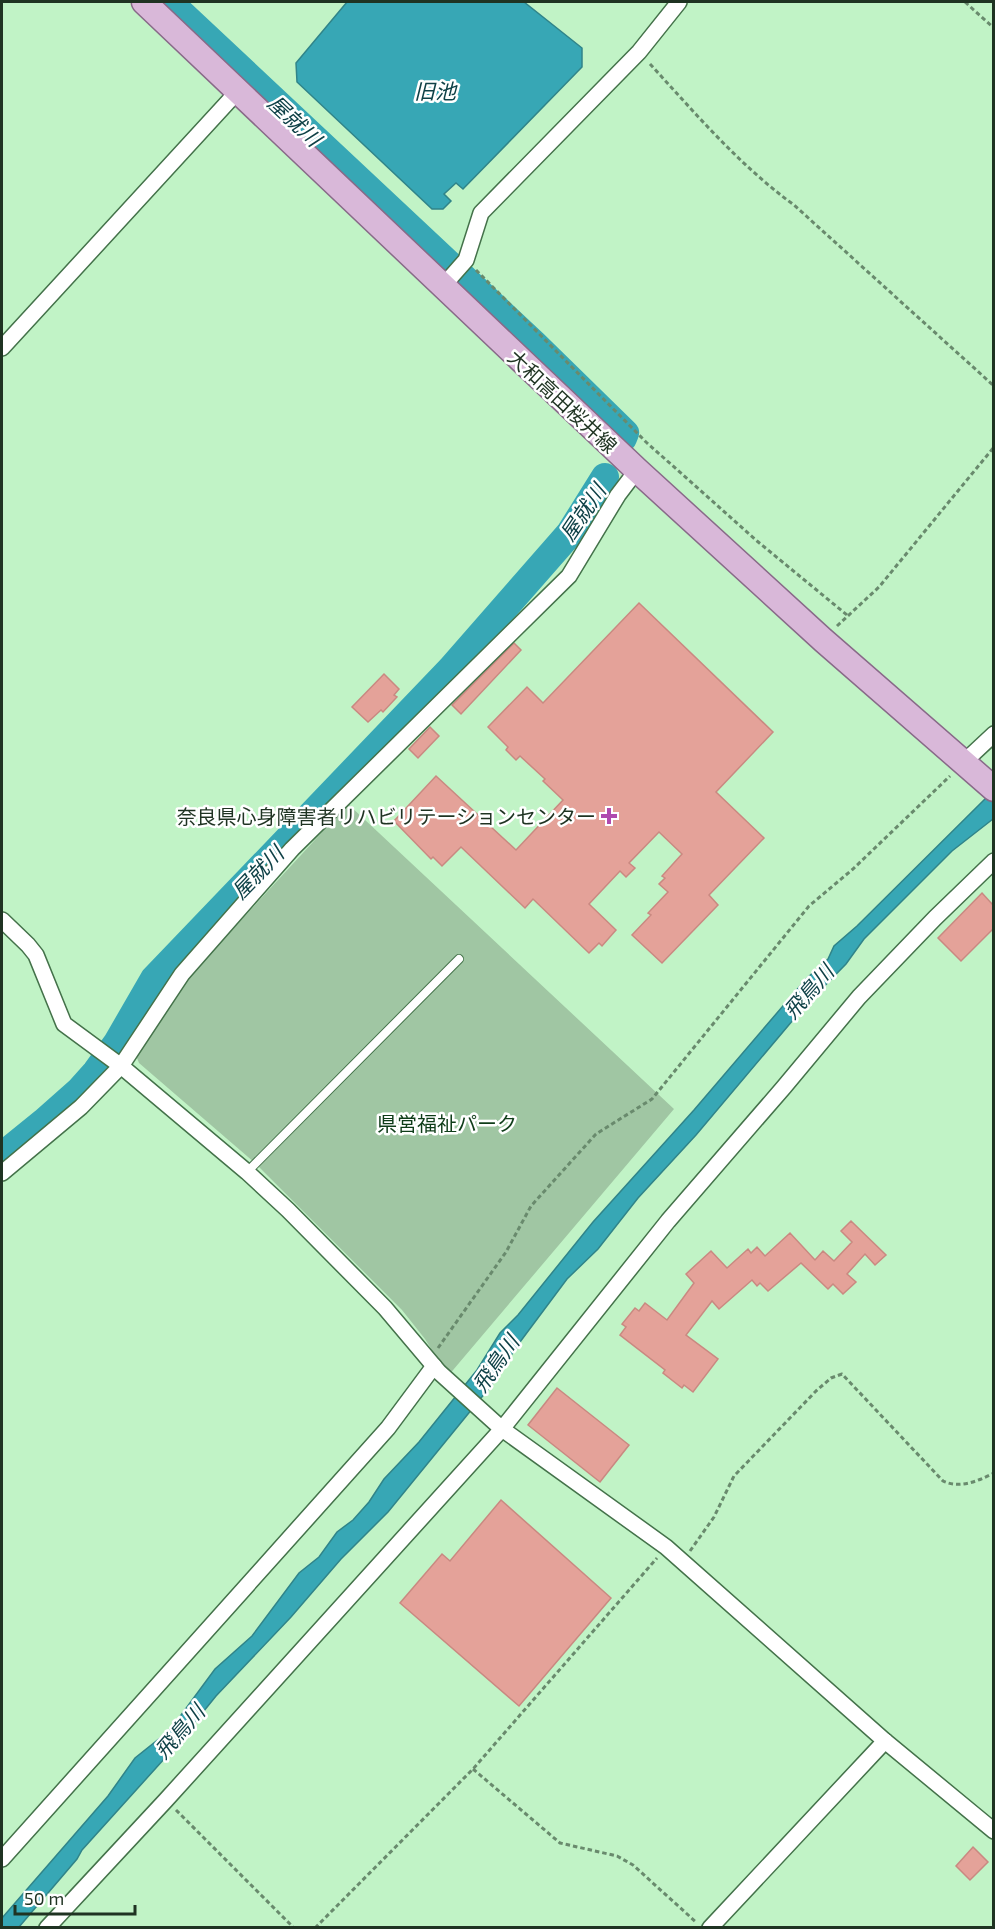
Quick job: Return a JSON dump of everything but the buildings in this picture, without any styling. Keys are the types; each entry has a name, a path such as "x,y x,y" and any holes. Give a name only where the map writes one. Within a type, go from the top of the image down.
{"main road":[{"name":"大和高田桜井線","path":"144,2 238,91 456,272 637,470 823,640 993,789"}],"street":[{"path":"456,272 481,213 639,52 679,2"},
{"path":"2,348 238,91"},
{"path":"2,1173 81,1107 118,1064 182,974 292,849 569,576 618,495 637,470"},
{"path":"968,766 993,734"},
{"path":"47,1928 166,1800 498,1426 668,1221 859,997 993,861"},
{"path":"2,920 36,955 64,1024 118,1064 248,1172 385,1308 434,1366 498,1426 666,1547 885,1741 993,1831"},
{"path":"2,1859 388,1428 434,1366"},
{"path":"710,1928 885,1741"}],"lane":[{"path":"248,1172 459,958"}],"path":[{"path":"966,2 993,28"},
{"path":"639,52 731,152 763,182 794,205 993,386"},
{"path":"456,272 758,541 846,616"},
{"path":"840,623 879,587 993,447"},
{"path":"434,1366 506,1252 531,1206 596,1134 652,1099 809,906 968,766"},
{"path":"681,1562 714,1517 734,1476 816,1391 831,1378 842,1374 943,1481 952,1485 963,1485 993,1473"},
{"path":"315,1928 473,1769 666,1547"},
{"path":"473,1769 561,1843 618,1856 633,1865 702,1928"},
{"path":"166,1800 294,1928"}],"green space":[{"name":"県営福祉パーク","path":"348,804 674,1109 448,1376 425,1339 402,1310 255,1163 139,1063 135,1053 185,981"}],"water":[{"name":"旧池","path":"347,2 524,2 582,48 582,67 463,189 456,183 444,194 451,201 443,209 432,209 297,82 296,63"},
{"name":"飛鳥川","path":"993,791 993,819 952,851 864,939 846,964 804,1007 696,1135 638,1198 598,1249 567,1279 490,1387 388,1512 341,1559 291,1617 216,1696 174,1748 82,1850 77,1859 19,1927 2,1928 2,1918 108,1796 135,1758 170,1730 215,1669 252,1636 299,1573 319,1557 337,1532 353,1520 369,1502 384,1479 419,1442 477,1370 500,1333 518,1315 593,1222 694,1110 806,979 828,959 834,946"}],"waterway":[{"name":"屋就川","path":"169,2 534,344 625,433 623,438"},
{"name":"屋就川","path":"2,1156 79,1091 96,1072 117,1043 154,979 451,669 570,533 605,477"}],"place":[{"name":"奈良県心身障害者リハビリテーションセンター","path":"609,816"}]}
